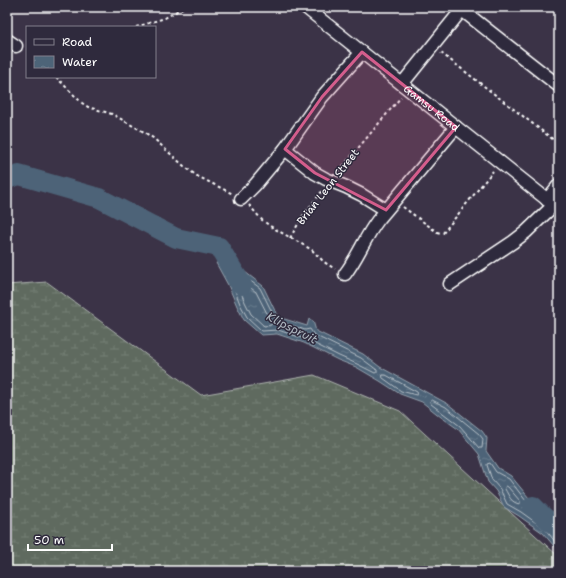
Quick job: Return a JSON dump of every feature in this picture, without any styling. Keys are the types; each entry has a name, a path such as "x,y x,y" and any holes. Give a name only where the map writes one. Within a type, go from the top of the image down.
{"street":[{"name":"Gamsu Road","path":"305,7 553,204"},
{"path":"405,86 432,46 463,8 559,86"},
{"path":"242,199 285,149 322,97 362,52"},
{"path":"344,274 370,231 456,127"},
{"path":"285,149 315,173 362,195 390,205"},
{"path":"450,284 526,232 553,204 559,185"}],"path":[{"path":"139,26 165,18 184,7"},
{"path":"432,46 559,144"},
{"path":"57,78 82,103 88,107 112,114 144,132 197,176 236,195 247,203 262,220 270,226 312,250 324,262 344,274"},
{"name":"Brian Leon Street","path":"290,238 304,214 405,86"},
{"path":"390,205 441,234 500,162"}],"highlighted area":[{"path":"362,52 456,127 386,210 315,173 285,149 322,97"}],"green space":[{"path":"47,282 201,395 314,375 400,411 559,557 559,571 7,571 7,285"}],"water":[{"path":"231,261 263,286 278,317 307,326 309,319 313,321 316,331 363,354 380,367 448,404 482,431 487,438 486,451 498,468 511,476 559,530 559,549 554,546 543,533 504,507 496,491 488,482 479,454 458,429 422,402 400,394 356,367 304,343 277,334 261,335 244,320 216,263"}],"waterway":[{"name":"Klipspruit","path":"7,179 19,175 99,198 176,238 219,247 242,285"},
{"name":"Klipspruit","path":"533,506 544,517 559,528"}]}
